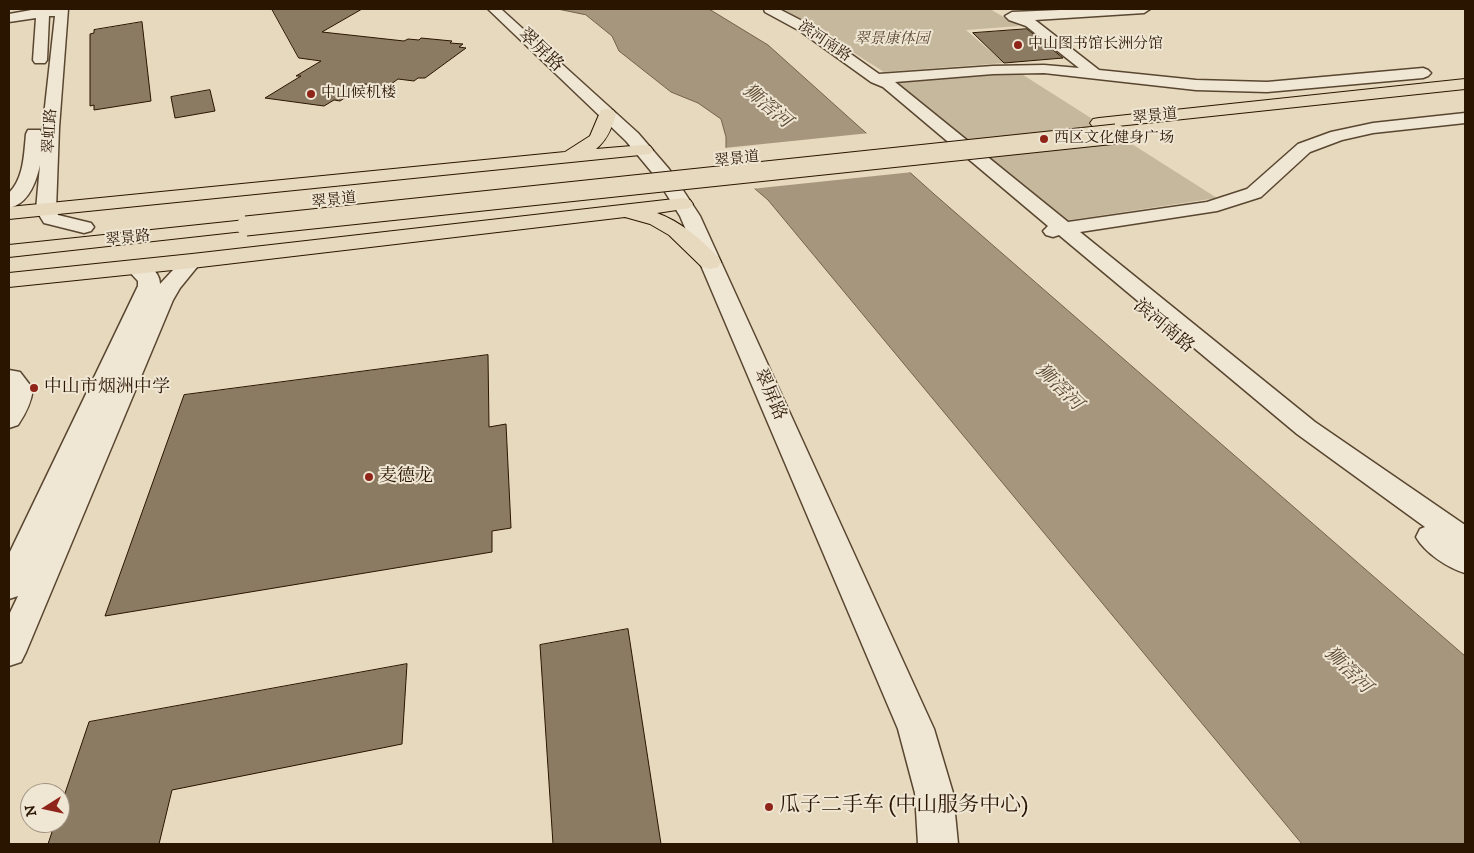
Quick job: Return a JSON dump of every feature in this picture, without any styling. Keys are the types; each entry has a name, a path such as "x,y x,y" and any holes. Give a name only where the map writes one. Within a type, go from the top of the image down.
{"main road":[{"path":"1423,73 1465,71"},
{"path":"1423,73 1457,85"},
{"name":"翠景道","path":"9,234 84,227 246,218 1099,122 1457,85"},
{"path":"246,218 1116,134 1465,97"},
{"path":"567,157 595,142 603,130 607,114"},
{"path":"9,213 644,150"},
{"path":"9,280 192,261 683,204"},
{"path":"624,211 658,220 672,226 684,234 710,262"},
{"name":"翠景路","path":"9,252 246,218"}],"street":[{"path":"9,18 43,11 66,9"},
{"name":"翠虹路","path":"46,210 50,128 66,9"},
{"name":"翠屏路","path":"494,9 644,150 663,173 683,204 916,729 934,793 938,844"},
{"name":"滨河南路","path":"770,9 805,28 876,79 875,86 1306,428 1465,540"},
{"path":"1000,9 1014,17 1031,23 1093,72"},
{"path":"1014,17 1144,9"},
{"path":"38,78 43,11"},
{"path":"876,79 1044,68 1196,85 1267,87 1423,73"},
{"name":"翠虹路","path":"9,202 18,197 28,182 36,116"},
{"path":"1056,230 1210,207 1254,193 1304,148 1337,136 1373,128 1465,118"},
{"path":"46,210 51,219 84,227"},
{"name":"滨河南路","path":"1056,230 1287,432 1465,561"},
{"path":"9,652 162,300 170,285 192,261"},
{"path":"9,586 149,286 148,279 136,267"},
{"path":"9,378 20,389 18,403 9,419"}],"green space":[{"name":"翠景康体园","path":"778,9 990,9 1019,26 966,30 1004,63 884,72 807,23"},
{"name":"西区文化健身广场","path":"1020,73 1217,198 1063,221 891,80"}],"water":[{"name":"狮滘河","path":"558,9 709,9 768,45 934,194 1465,656 1465,844 1302,844 768,200 726,164 726,137 721,119 698,103 671,92 619,51 612,36 586,15"}],"pier":[{"path":"870,133 913,172 751,189 724,164 724,148"}],"building":[{"path":"272,9 362,9 322,32 404,41 408,39 419,40 421,38 452,41 450,43 463,44 459,47 466,48 425,78 418,78 414,81 398,79 387,87 365,84 340,101 334,100 324,106 265,98 321,61 299,58"},
{"path":"142,22 151,101 94,110 94,105 90,106 90,34 94,33 94,30"},
{"name":"中山图书馆长洲分馆","path":"1027,29 1063,58 1004,63 973,33"},
{"path":"210,90 215,111 175,118 171,97"},
{"path":"488,355 489,427 506,424 511,528 492,531 492,552 105,616 184,395"},
{"path":"628,629 661,844 553,844 540,645"},
{"path":"407,664 402,744 172,790 159,844 48,844 52,833 70,833 70,783 68,783 89,722"}],"place":[{"name":"中山图书馆长洲分馆","path":"1018,45"},
{"name":"中山候机楼","path":"311,94"},
{"name":"西区文化健身广场","path":"1044,139"},
{"name":"中山市烟洲中学","path":"34,388"},
{"name":"麦德龙","path":"369,477"},
{"name":"瓜子二手车 (中山服务中心)","path":"769,807"}]}
